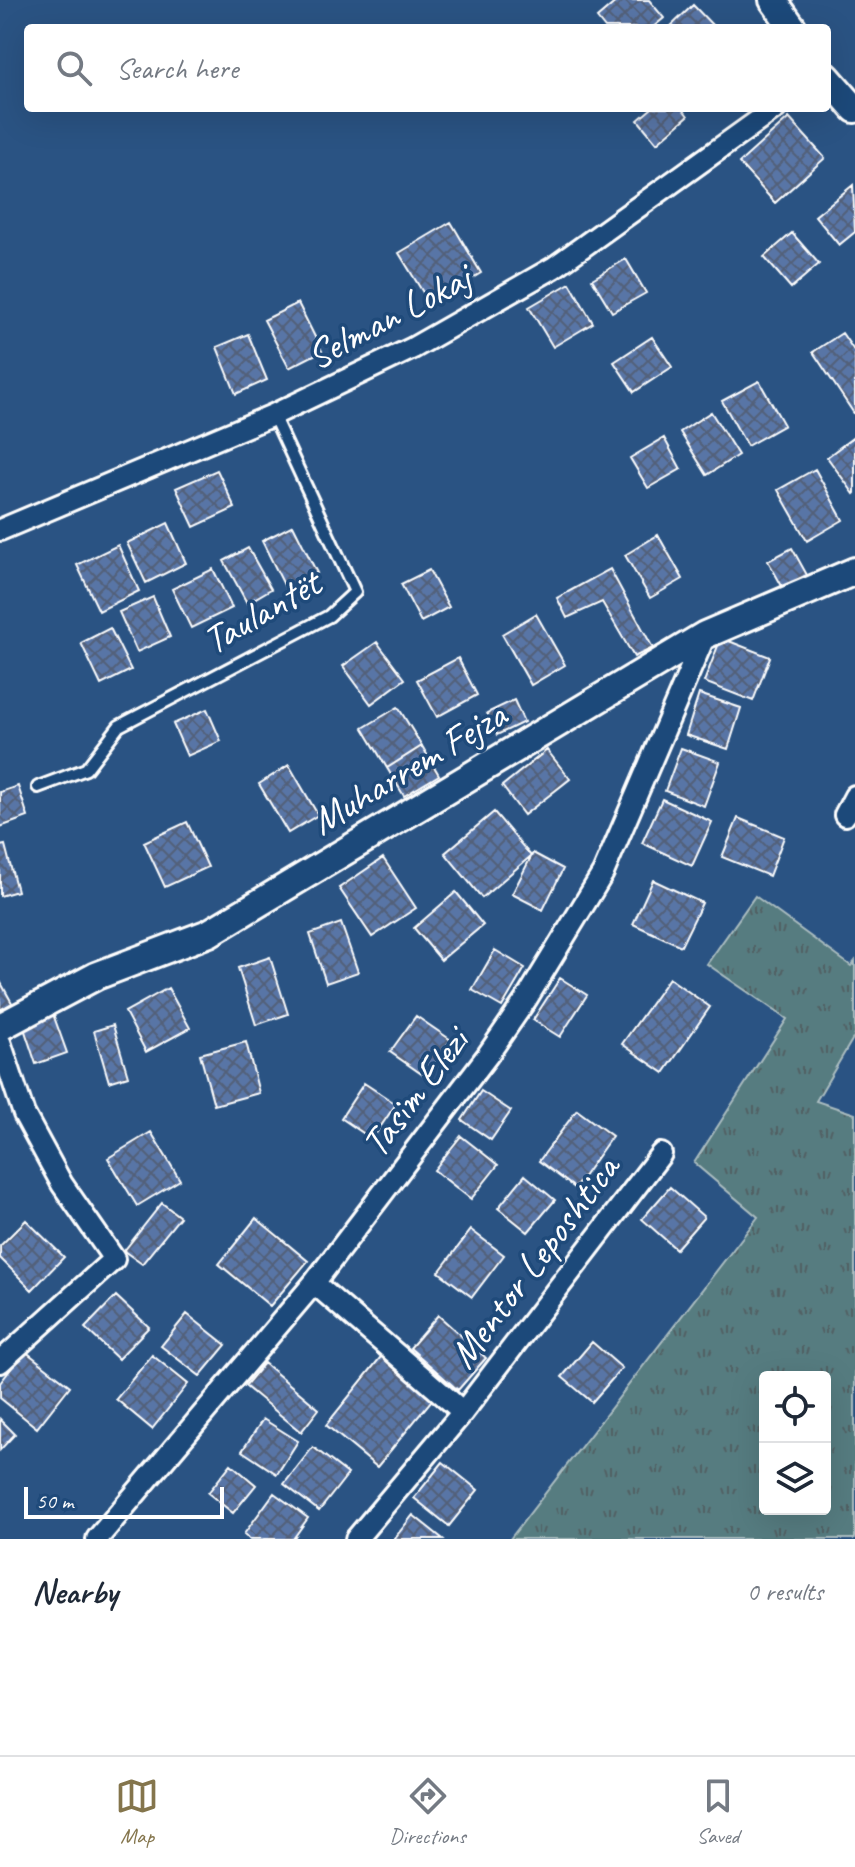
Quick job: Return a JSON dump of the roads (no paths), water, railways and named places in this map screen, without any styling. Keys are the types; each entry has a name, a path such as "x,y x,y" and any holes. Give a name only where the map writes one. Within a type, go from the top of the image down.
{"street":[{"path":"773,0 790,24"},
{"path":"831,82 855,109"},
{"name":"Selman Lokaj","path":"0,530 273,415 413,348 553,268 770,112"},
{"name":"Muharrem Fejza","path":"0,1027 96,976 209,933 705,635 855,571"},
{"name":"Tasim Elezi","path":"97,1539 314,1283 487,1056 527,998 603,873 705,635"},
{"path":"845,815 855,796"},
{"path":"0,1042 24,1114 62,1184 114,1259 0,1362"},
{"name":"Mentor Leposhtica","path":"356,1539 463,1412 661,1154"},
{"path":"314,1283 463,1412"}],"lane":[{"name":"Taulantët","path":"38,787 86,769 119,726 329,616 355,592 273,415"}]}
